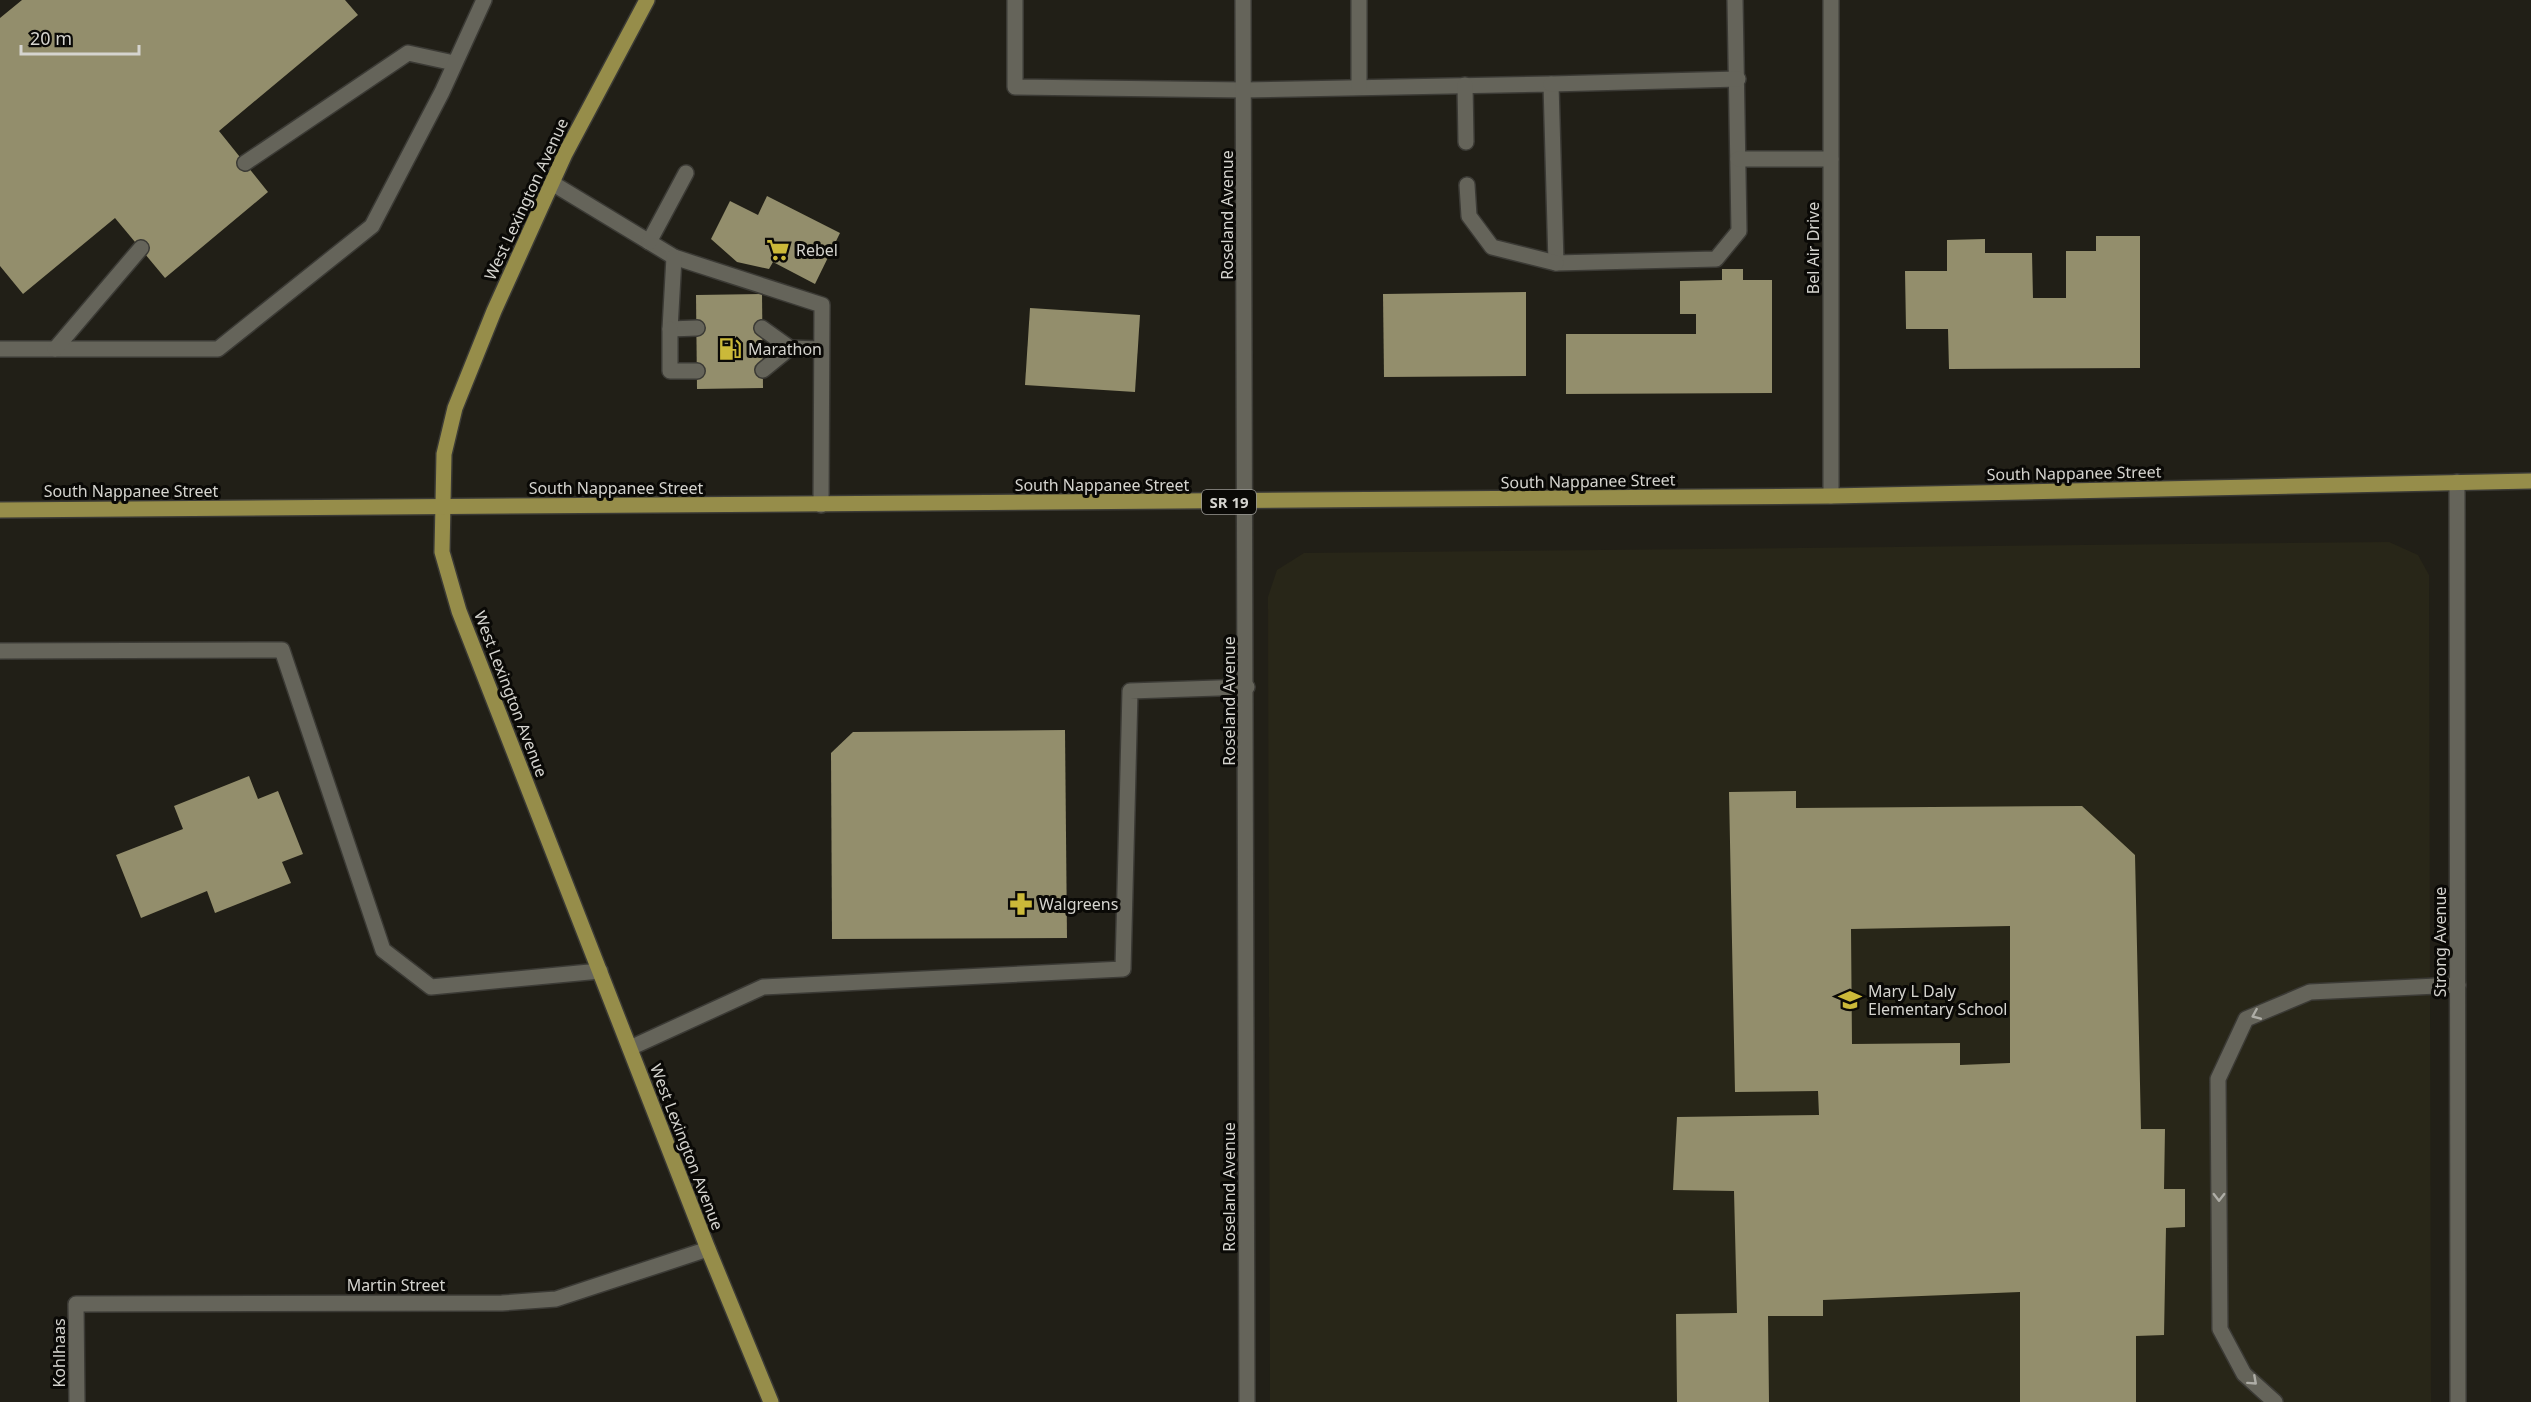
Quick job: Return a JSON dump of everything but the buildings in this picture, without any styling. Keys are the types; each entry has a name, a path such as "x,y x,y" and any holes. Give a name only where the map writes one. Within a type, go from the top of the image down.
{"main road":[{"name":"West Lexington Avenue","path":"647,0 552,183 494,311 455,408 444,454 442,552 459,611 708,1249 771,1402"},
{"name":"SR 19","path":"2457,482 2531,481"},
{"name":"South Nappanee Street","path":"0,510 1831,496 2457,482"}],"street":[{"path":"0,350 218,349 372,226 484,0"},
{"path":"1015,0 1015,87 1244,90 1737,79"},
{"name":"Roseland Avenue","path":"1244,0 1247,502 1247,1402"},
{"path":"1359,0 1359,87"},
{"path":"1467,184 1469,216 1492,247 1556,263 1716,259 1739,231 1735,0"},
{"name":"Bel Air Drive","path":"1831,0 1831,496"},
{"path":"245,163 408,53 454,63"},
{"path":"1551,84 1556,263"},
{"path":"1465,85 1466,142"},
{"path":"1738,159 1831,159"},
{"path":"649,242 686,173"},
{"path":"552,183 674,257 822,305 821,505"},
{"path":"55,349 141,249"},
{"path":"674,257 670,371 697,371"},
{"path":"670,329 697,328"},
{"path":"762,328 790,348 821,349"},
{"path":"763,370 790,348"},
{"name":"Strong Avenue","path":"2457,482 2458,1402"},
{"path":"0,651 282,650 383,950 431,987 600,971"},
{"path":"630,1048 763,987 1123,969 1130,692 1247,687"},
{"path":"2275,1402 2244,1374 2220,1329 2218,1079 2246,1019 2310,992 2458,986"},
{"name":"Martin Street","path":"76,1304 502,1303 556,1299 708,1249"},
{"name":"Kohlhaas","path":"76,1304 77,1402"}],"shaded area":[{"name":"Mary L Daly Elementary School","path":"2389,542 2418,555 2429,575 2431,1402 1270,1402 1268,597 1277,570 1304,553"}],"place":[{"name":"Rebel","path":"778,250"},
{"name":"Marathon","path":"730,349"},
{"name":"Walgreens","path":"1021,904"},
{"name":"Mary L Daly Elementary School","path":"1850,1000"}]}
